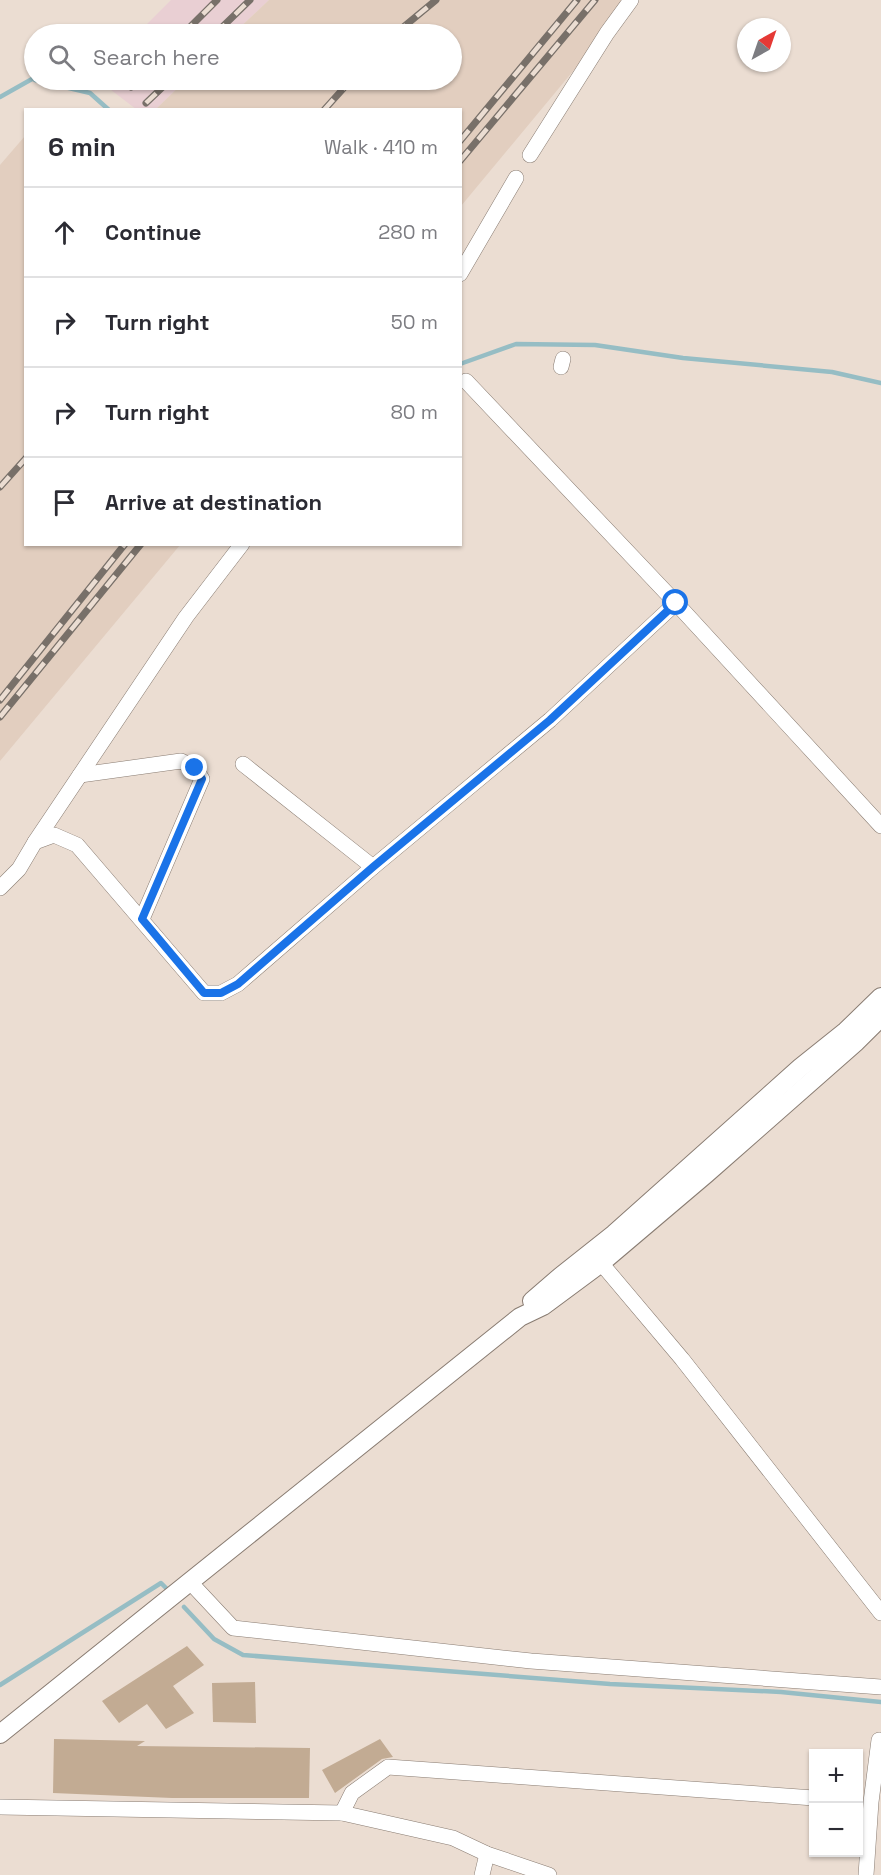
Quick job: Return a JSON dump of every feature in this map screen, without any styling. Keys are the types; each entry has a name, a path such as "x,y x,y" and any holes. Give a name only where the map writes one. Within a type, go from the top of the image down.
{"street":[{"path":"530,156 607,33 631,0"},
{"path":"462,271 516,178"},
{"path":"466,381 676,603 881,826"},
{"path":"0,888 19,869 186,617 240,546"},
{"path":"35,842 54,835 77,845 204,993 221,993 238,984 373,867 550,720 676,603"},
{"path":"80,775 181,760 195,768 202,779 142,919"},
{"path":"243,764 373,867"},
{"path":"520,1317 530,1302 614,1234 801,1067 846,1031 881,997"},
{"path":"0,1734 520,1317 543,1306 601,1263 706,1174 856,1042 881,1017"},
{"path":"601,1263 690,1369 881,1613"},
{"path":"190,1582 233,1628 531,1660 881,1687"},
{"path":"867,1875 865,1802 879,1740 881,1741"},
{"path":"342,1813 352,1793 388,1767 809,1798"},
{"path":"0,1807 342,1813 453,1838 487,1854 549,1875"},
{"path":"482,1875 487,1854"}],"shaded area":[{"path":"171,0 269,0 244,24 147,24"},
{"path":"269,0 632,0 462,205 462,108 157,108 176,90 462,90 462,24 244,24"},
{"path":"111,90 176,90 157,108 135,108"},
{"path":"24,137 24,546 179,546 0,761 0,165"}],"building":[{"path":"187,1646 204,1665 173,1686 194,1713 166,1729 147,1704 119,1723 102,1701"},
{"path":"255,1682 256,1723 213,1722 212,1683"},
{"path":"54,1739 145,1741 137,1746 310,1748 309,1798 172,1798 53,1793"},
{"path":"380,1739 393,1757 382,1759 335,1793 322,1770"}],"waterway":[{"path":"0,97 24,84"},
{"path":"77,90 90,93 107,108"},
{"path":"462,363 516,344 595,345 683,358 832,372 881,383"},
{"path":"0,1685 161,1583 168,1590"},
{"path":"184,1607 214,1639 243,1655 610,1684 781,1692 881,1702"}],"railway":[{"path":"193,24 217,0"},
{"path":"225,24 250,0"},
{"path":"407,24 436,0"},
{"path":"462,139 577,0"},
{"path":"462,159 595,0"},
{"path":"146,103 160,90"},
{"path":"326,108 342,90"},
{"path":"0,487 24,460"},
{"path":"0,700 123,546"},
{"path":"0,717 139,546"}],"route":[{"path":"195,768 202,779 142,919 204,993 221,993 238,984 373,867 550,720 676,603"}]}
